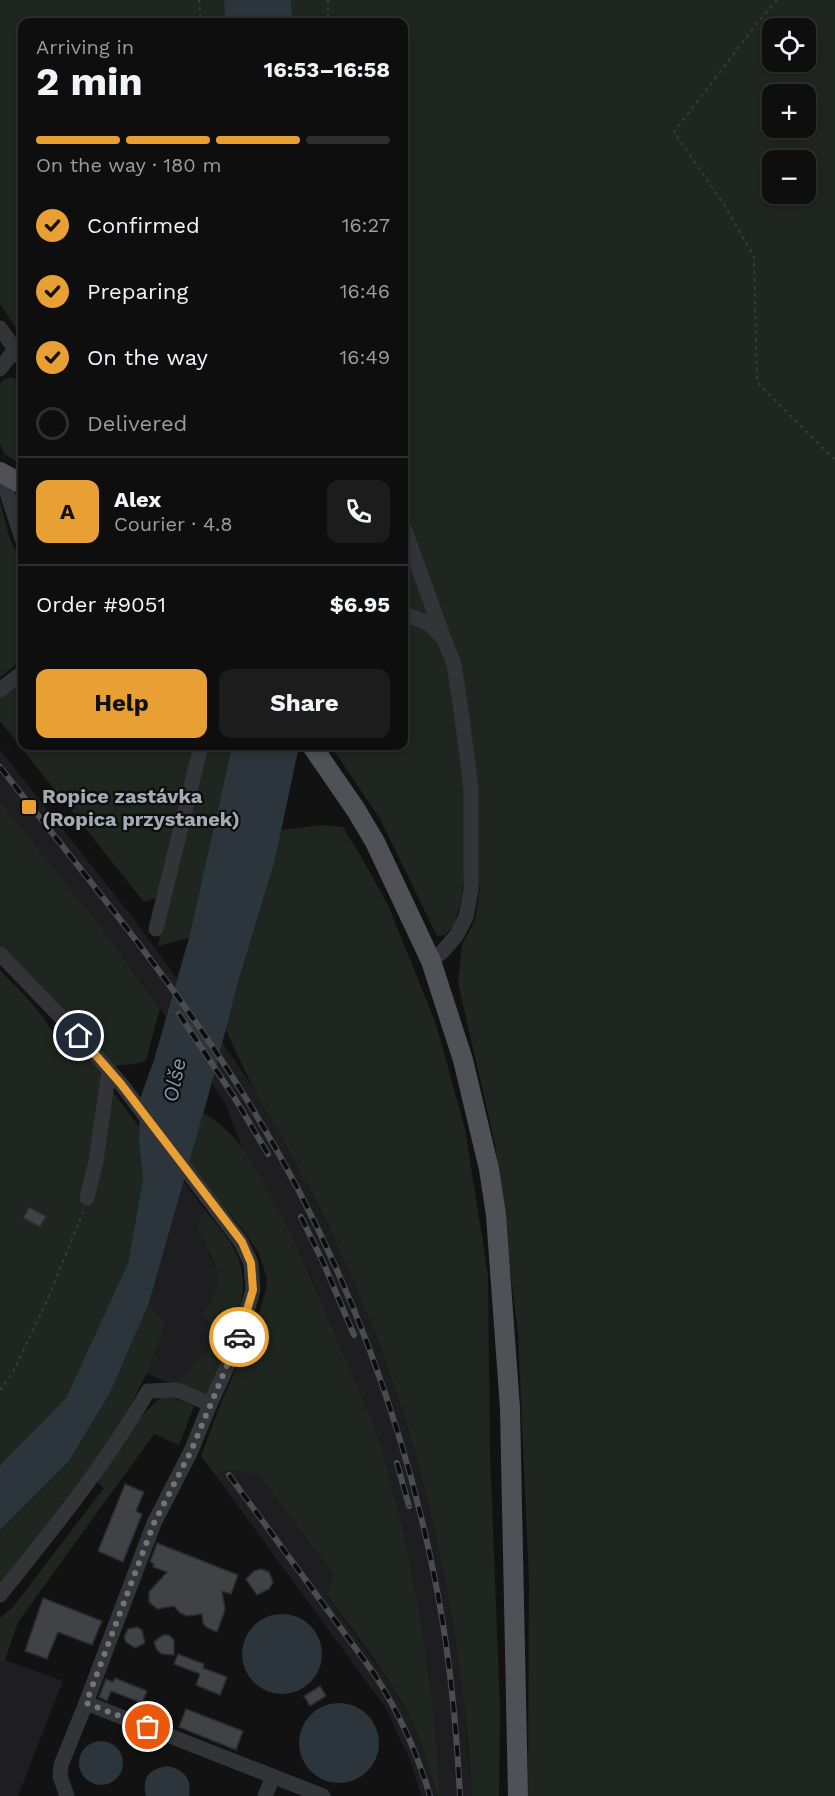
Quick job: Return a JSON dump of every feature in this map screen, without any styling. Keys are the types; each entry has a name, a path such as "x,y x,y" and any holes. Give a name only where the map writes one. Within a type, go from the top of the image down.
{"main road":[{"path":"0,472 18,482"},
{"path":"317,752 375,842 431,961 463,1060 482,1136 496,1215 510,1408 518,1796"}],"street":[{"path":"0,328 18,353"},
{"path":"0,369 18,355"},
{"path":"0,472 18,527"},
{"path":"408,539 454,664 471,788 471,891 466,917 456,936 431,961"},
{"path":"408,616 428,623 444,639"},
{"path":"0,690 18,676"},
{"path":"156,929 200,750"},
{"path":"0,954 79,1036 121,1084 242,1242 251,1263 253,1290 237,1343 191,1451 154,1523 61,1765 60,1776 67,1796"},
{"path":"87,1198 96,1161 109,1071"},
{"path":"0,1595 70,1507 135,1415 148,1391 177,1390 210,1404"},
{"path":"86,1703 323,1796"},
{"path":"265,1796 273,1777"}],"path":[{"path":"200,0 201,18"},
{"path":"328,0 328,18"},
{"path":"777,0 674,132 725,206 754,257 757,382 835,460"},
{"path":"0,1390 12,1374 47,1301 75,1236 87,1198"}],"shaded area":[{"path":"0,0 224,0 225,18 18,18 18,331 0,304"},
{"path":"291,0 835,0 835,1796 528,1796 529,1582 518,1333 495,1144 458,983 462,945 475,920 480,887 464,872 462,897 455,924 445,935 437,936 380,819 334,750 408,750 408,18 293,18"},
{"path":"10,377 18,380 18,463 4,454 0,444 0,385 3,380"},
{"path":"0,502 11,540 18,554 18,663 0,677"},
{"path":"18,683 18,744 0,721 0,698"},
{"path":"0,750 133,918 210,1024 252,1086 274,1124 341,1252 361,1297 395,1387 435,1528 461,1669 472,1796 440,1796 429,1673 415,1585 393,1489 364,1405 310,1273 242,1147 225,1103 144,985 0,801"},
{"path":"23,750 194,750 159,897 144,902"},
{"path":"204,750 231,750 189,938 158,946"},
{"path":"0,801 108,937 160,1008 146,1061 115,1066 0,946"},
{"path":"321,825 343,827 388,905 436,1024 465,1129 488,1275 490,1453 500,1708 499,1796 472,1796 458,1656 447,1587 414,1450 393,1384 369,1318 321,1210 241,1064 225,1028 275,860 281,830"},
{"path":"0,970 36,1009 54,1035 62,1028 100,1071 101,1081 111,1096 114,1093 140,1128 139,1143 143,1179 128,1263 66,1398 0,1465"},
{"path":"203,1113 217,1122 240,1145 289,1231 311,1277 380,1444 413,1575 433,1707 440,1796 437,1796 420,1740 403,1705 383,1672 327,1595 334,1575 259,1476 227,1469 216,1476 201,1456 222,1400 255,1328 267,1278 258,1252 243,1230 189,1164"},
{"path":"184,1182 205,1210 197,1227 218,1273 219,1284 211,1302 201,1315 219,1330 180,1388 146,1373 165,1324 149,1303"},
{"path":"205,1210 233,1247 239,1260 243,1277 243,1294 240,1312 228,1348 205,1397 180,1388 182,1379 219,1330 201,1315 216,1290 218,1280 214,1262 197,1227"},
{"path":"149,1303 165,1324 148,1370 130,1406 112,1438 0,1586 0,1530 69,1461 110,1393"},
{"path":"161,1397 171,1397 194,1406 179,1445 154,1434 18,1622 5,1660 0,1661 0,1618 13,1607 104,1488 96,1481 139,1419"},
{"path":"227,1469 259,1476 334,1575 327,1596 391,1685 411,1720 437,1796 421,1796 411,1762 385,1707 216,1476"},
{"path":"5,1660 63,1681 18,1796 0,1796 0,1661"}],"water":[{"path":"224,0 291,0 293,18 225,18"},
{"name":"Olše","path":"231,750 298,750 275,860 238,983 149,1303 110,1393 69,1461 0,1530 0,1465 66,1398 128,1263 143,1179 139,1143 140,1099 154,1060 189,938"},
{"path":"274,1614 290,1614 311,1625 322,1646 322,1662 311,1683 290,1694 274,1694 260,1688 248,1676 242,1662 242,1646 248,1632 260,1620"},
{"path":"339,1703 354,1706 367,1715 376,1728 379,1743 376,1758 367,1771 354,1780 339,1783 324,1780 311,1771 302,1758 299,1743 302,1728 311,1715 324,1706"},
{"path":"101,1741 117,1747 123,1763 117,1779 101,1785 85,1779 79,1763 85,1747"},
{"path":"167,1766 186,1776 190,1790 189,1796 146,1796 145,1784 148,1775"}],"building":[{"path":"29,1207 46,1216 40,1227 23,1218"},
{"path":"125,1484 144,1492 136,1511 142,1514 123,1562 98,1551"},
{"path":"157,1543 238,1575 231,1594 222,1591 225,1610 217,1632 206,1627 202,1614 187,1616 180,1613 174,1606 157,1609 149,1602 149,1592 167,1572 153,1567 154,1564 150,1562"},
{"path":"261,1569 269,1572 273,1582 269,1589 257,1595 246,1579 254,1571"},
{"path":"43,1598 102,1621 92,1645 58,1632 47,1659 25,1651"},
{"path":"137,1627 142,1630 145,1643 135,1648 126,1642 124,1637 128,1629"},
{"path":"163,1635 169,1635 174,1640 174,1655 162,1654 157,1650 154,1642"},
{"path":"178,1654 204,1664 203,1668 227,1677 220,1695 196,1685 200,1674 174,1664"},
{"path":"115,1678 147,1691 142,1703 111,1691 107,1701 99,1697 106,1679 113,1682"},
{"path":"320,1686 326,1696 310,1706 304,1696"},
{"path":"186,1709 243,1731 236,1750 179,1727"}],"railway":[{"path":"0,767 125,926 214,1049 278,1153 312,1216 342,1281 369,1348 392,1415 413,1484 430,1554 449,1667 460,1796"},
{"path":"179,1014 234,1097 268,1154"},
{"path":"301,1217 354,1335"},
{"path":"397,1463 409,1506"},
{"path":"229,1475 375,1675 407,1733 430,1796"}],"way so far":[{"path":"148,1727 86,1703 154,1523 191,1451 239,1337"}],"place":[{"name":"Ropice zastávka (Ropica przystanek)","path":"29,807"}],"route":[{"path":"79,1036 121,1084 242,1242 251,1263 253,1290 239,1337"}]}
